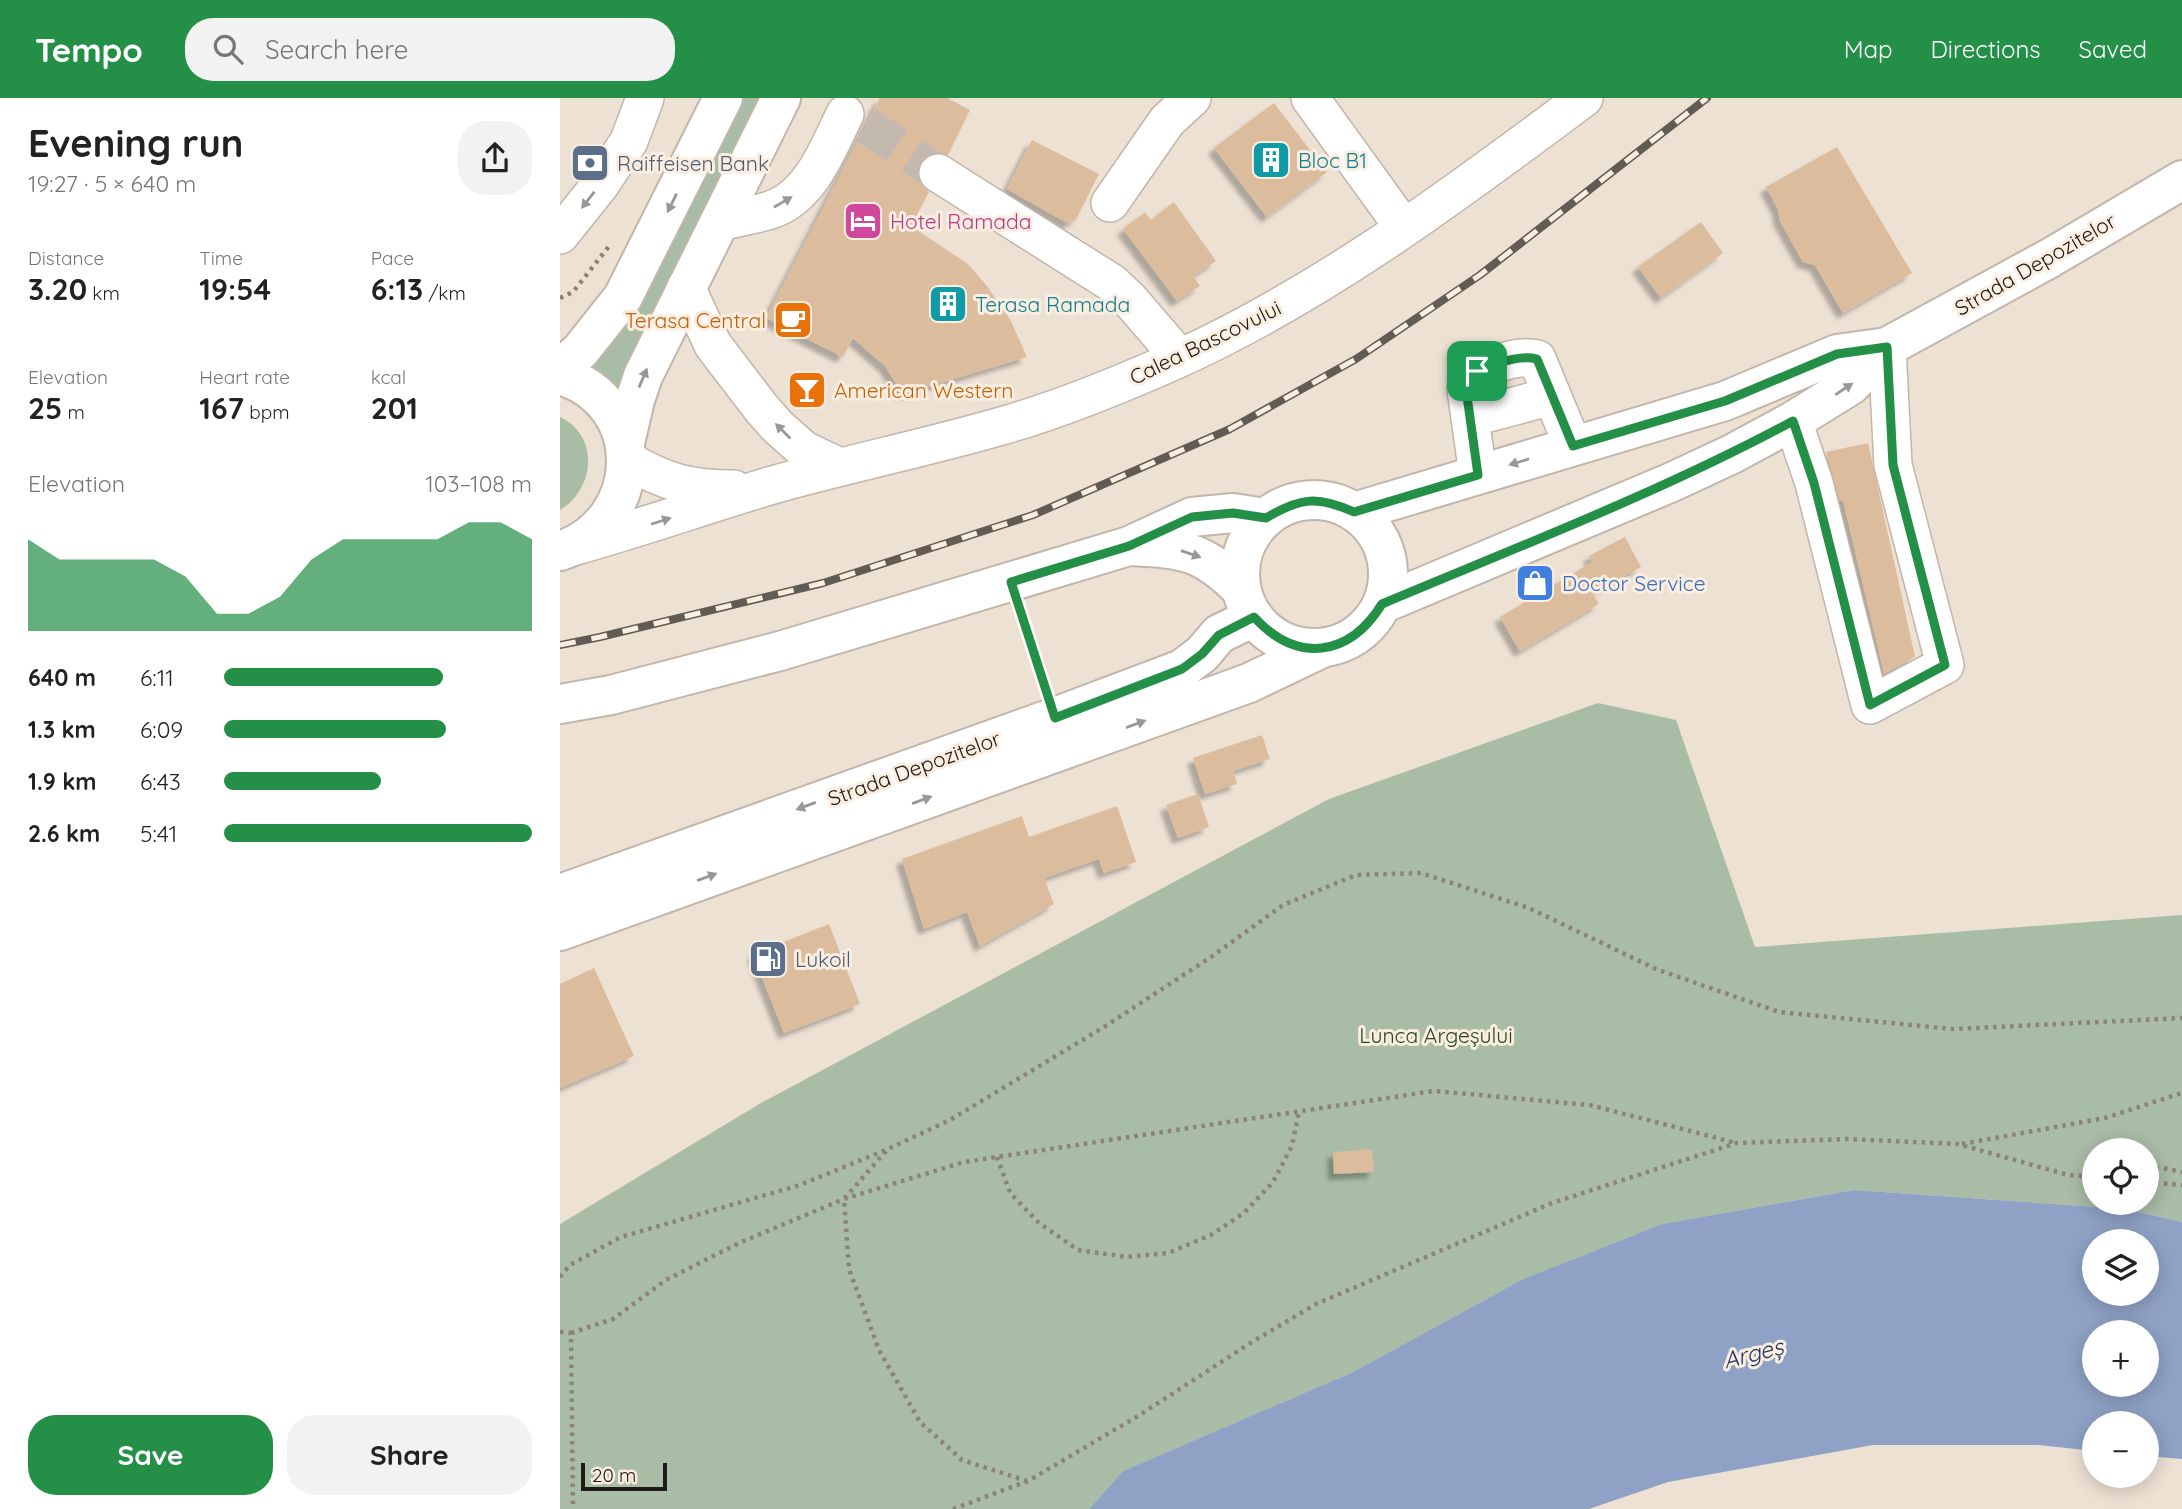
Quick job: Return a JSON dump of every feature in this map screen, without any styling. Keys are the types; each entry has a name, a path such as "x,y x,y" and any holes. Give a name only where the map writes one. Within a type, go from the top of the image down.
{"main road":[{"path":"560,369 594,334 623,297 723,98"},
{"path":"566,549 602,526 613,512 626,478 626,452 635,400 643,376 780,98"},
{"name":"Strada Depozitelor","path":"1382,604 1672,482 1732,454 1851,385 1887,347 2182,180"},
{"name":"Strada Depozitelor","path":"1354,512 1725,401 1837,354 1887,347"},
{"path":"560,375 581,384 601,400 612,413 626,452"},
{"path":"1129,546 1175,548 1200,556 1220,567 1268,632 1284,642 1322,648 1341,643 1358,634 1372,620 1382,604 1388,583 1388,562 1382,543 1370,525 1354,512 1333,502 1310,500 1287,506 1266,518 1253,533 1244,551 1240,570 1248,603"},
{"path":"560,704 692,676 1129,546 1173,525 1200,516 1233,513 1266,518"},
{"name":"Strada Depozitelor","path":"560,894 1055,718 1182,669 1202,654 1248,603"},
{"name":"Strada Depozitelor","path":"560,931 1249,683 1322,648"}],"street":[{"path":"560,235 600,185 629,141 645,98"},
{"path":"1110,203 1167,121 1192,98"},
{"path":"1310,98 1404,228"},
{"name":"Calea Bascovului","path":"566,549 777,484 1006,425 1089,397 1180,358 1276,309 1337,273 1584,98"},
{"path":"719,222 778,206 792,197 817,167 843,112"},
{"path":"938,173 1112,283 1180,358"},
{"path":"686,287 713,345 762,409 804,450 840,467"},
{"path":"1793,421 1814,483 1870,705 1945,665 1893,465 1887,347"},
{"path":"1478,475 1470,418 1552,396 1573,446"},
{"name":"Calea Bascovului","path":"626,452 648,472 678,484 704,489 735,489 777,484"}],"path":[{"path":"1011,582 1055,718"},
{"path":"560,1277 570,1265 621,1237 800,1185 888,1149 950,1119 1104,1027 1211,957 1283,905 1356,875 1421,873 1529,908 1656,970 1779,1012 1953,1029 2182,1018"},
{"path":"560,1332 571,1333 613,1318 666,1280 739,1243 844,1199 964,1162 1434,1091 1590,1105 1737,1143"},
{"path":"953,1509 1028,1481 1138,1416 1316,1304 1552,1203 1737,1143 1847,1139 1958,1144 2105,1118 2182,1093"},
{"path":"997,1157 1010,1193 1039,1223 1078,1250 1127,1257 1168,1253 1212,1235 1244,1213 1273,1181 1293,1146 1299,1111"},
{"path":"1958,1144 2068,1175 2082,1175"},
{"path":"888,1149 844,1199 849,1269 879,1350 920,1422 962,1460 1028,1481"},
{"path":"2159,1168 2182,1172"},
{"path":"2159,1183 2182,1185"},
{"path":"571,1333 573,1509"}],"green space":[{"path":"723,98 781,98 625,443 581,350"},
{"path":"560,417 582,437 587,449 588,463 580,489 572,501 560,510"},
{"name":"Lunca Argeșului","path":"1598,703 1676,720 1755,947 2182,915 2182,1222 2152,1215 2159,1215 2159,1138 2082,1138 2082,1206 1854,1190 1662,1224 1523,1279 1353,1372 1123,1471 1089,1509 560,1509 560,1224 761,1103 1329,799"}],"water":[{"name":"Argeș","path":"1854,1190 2082,1206 2082,1215 2152,1215 2182,1222 2182,1459 2159,1457 2159,1411 2082,1411 2082,1450 2038,1445 1873,1445 1668,1482 1589,1509 1089,1509 1123,1471 1353,1372 1523,1279 1662,1224"}],"building":[{"path":"880,98 947,98 970,110 948,155 938,152 929,154 920,162 917,171 919,182 929,192 911,226 968,264 1011,321 1027,357 903,394 885,366 853,338 843,357 766,318"},
{"name":"Bloc B1","path":"1274,103 1327,172 1267,217 1214,148"},
{"path":"1032,140 1099,174 1075,221 1072,219 1069,224 1007,189"},
{"path":"1837,147 1912,273 1843,313 1815,265 1803,262 1780,221 1778,209 1766,187"},
{"path":"1174,202 1216,261 1193,276 1200,286 1177,301 1123,229 1145,212 1151,220"},
{"path":"1701,222 1723,253 1661,298 1638,267"},
{"path":"1868,443 1915,657 1884,673 1843,500 1840,501 1826,452"},
{"path":"1625,537 1641,567 1592,593 1599,604 1520,651 1500,617 1592,562 1589,556"},
{"path":"1262,735 1270,759 1233,771 1237,784 1205,794 1193,758"},
{"path":"1198,794 1209,827 1178,838 1166,805"},
{"path":"1117,806 1136,862 1104,873 1099,859 1044,878 1054,904 980,946 967,912 924,929 902,859 1022,816 1029,837"},
{"path":"829,924 860,1004 784,1033 753,954"},
{"path":"594,968 634,1056 560,1088 560,984"},
{"path":"1372,1149 1374,1172 1334,1174 1333,1152"}],"tunnel":[{"path":"866,125 938,173"}],"railway":[{"path":"560,645 823,583 1033,515 1230,429 1356,359 1480,275 1707,98"}],"place":[{"name":"Bloc B1","path":"1271,160"},
{"name":"Raiffeisen Bank","path":"590,163"},
{"name":"Hotel Ramada","path":"863,221"},
{"name":"Terasa Ramada","path":"948,304"},
{"name":"Terasa Central","path":"793,320"},
{"name":"American Western","path":"807,390"},
{"name":"Doctor Service","path":"1535,583"},
{"name":"Lukoil","path":"768,959"}],"route":[{"path":"1887,347 1893,465 1945,665 1870,705 1814,483 1793,421 1672,482 1382,604 1372,620 1358,634 1341,643 1322,648 1284,642 1268,632 1254,617 1219,635 1202,654 1182,669 1055,718 1011,582 1129,546 1192,517 1233,513 1266,518 1287,506 1310,500 1333,502 1354,512 1478,475 1466,389 1466,381 1477,371 1527,357 1537,359 1573,446 1725,401 1837,354 1887,347"}]}
